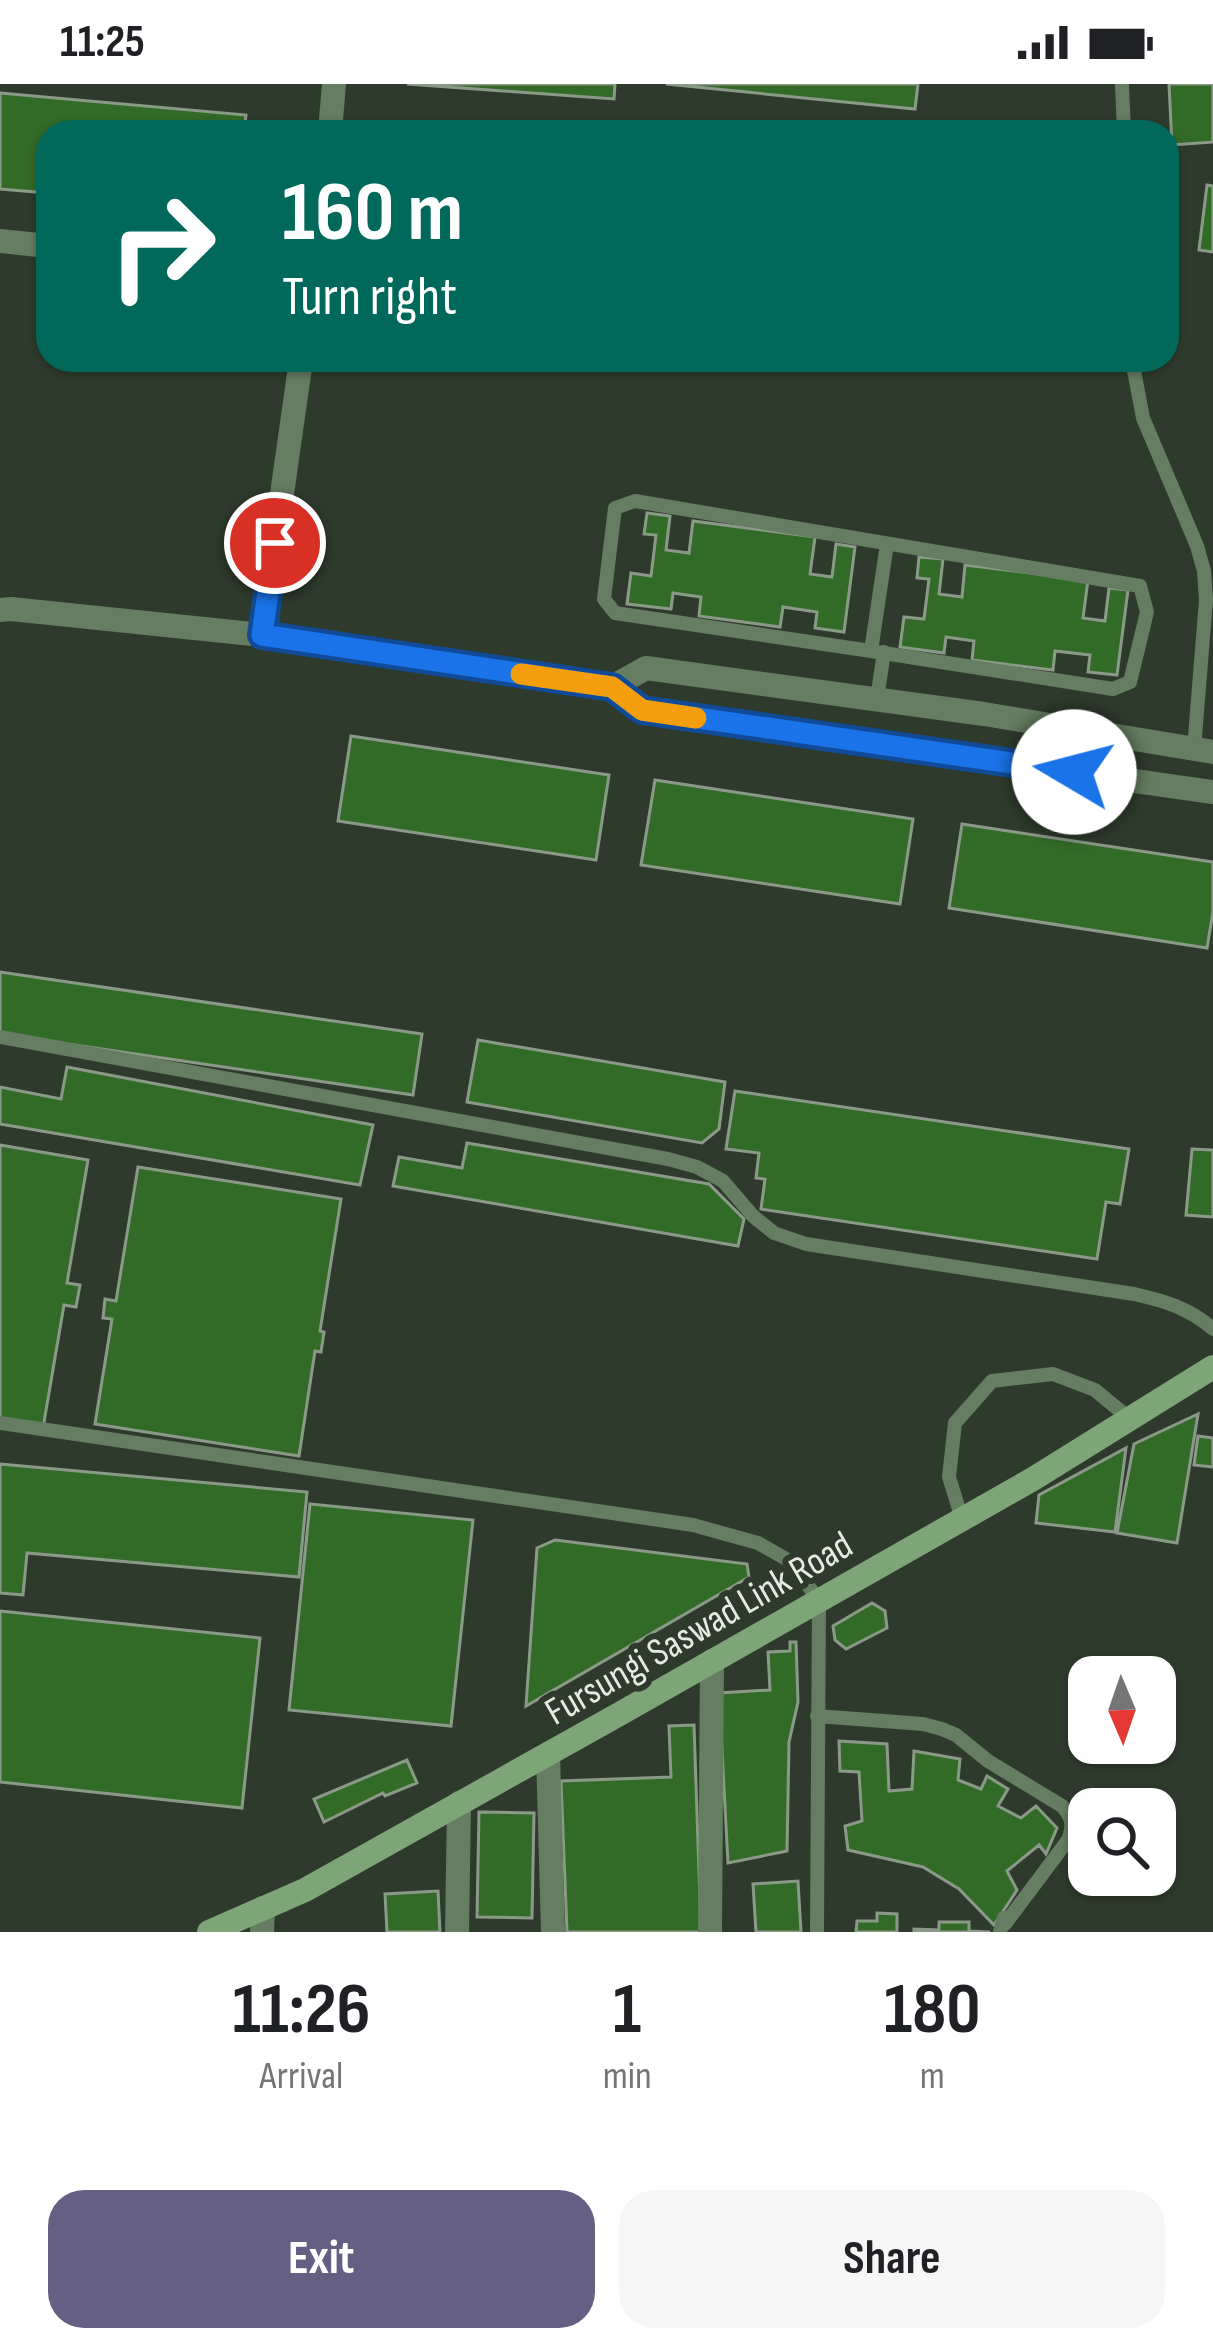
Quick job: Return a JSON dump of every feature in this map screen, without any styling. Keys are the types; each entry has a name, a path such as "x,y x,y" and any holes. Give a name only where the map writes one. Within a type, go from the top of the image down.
{"street":[{"path":"331,120 334,84"},
{"path":"0,241 36,245"},
{"path":"262,635 300,372"},
{"path":"0,610 262,635 612,687 642,710 1213,792"},
{"path":"612,687 646,668 1204,751"},
{"name":"Fursungi Saswad Link Road","path":"208,1932 262,1920 305,1890 962,1519 1213,1367"},
{"path":"710,1932 712,1661"},
{"path":"548,1754 553,1932"},
{"path":"458,1932 459,1803"}],"lane":[{"path":"1122,84 1124,120"},
{"path":"1134,372 1143,418 1204,571 1204,751"},
{"path":"635,501 1140,586 1147,612 1130,682 1113,689 877,651 615,613 604,599 615,508 635,501"},
{"path":"877,699 887,544"},
{"path":"0,1037 668,1159 723,1181 774,1234 806,1244 1134,1294 1174,1303 1213,1329"},
{"path":"962,1519 950,1478 955,1424 992,1381 1053,1374 1095,1390 1130,1418"},
{"path":"0,1424 694,1526 758,1543 788,1560 819,1600 817,1932"},
{"path":"817,1716 923,1724 956,1735 1071,1816 1068,1840 1004,1924 1004,1918 1000,1932"}],"building":[{"path":"407,84 615,84 614,99"},
{"path":"666,84 918,84 915,109"},
{"path":"1169,84 1213,84 1213,142 1179,144 1179,120 1171,120"},
{"path":"0,93 246,115 245,120 36,120 36,192 0,189"},
{"path":"1207,185 1213,186 1213,252 1199,250"},
{"path":"647,513 670,516 666,550 689,553 693,521 815,537 810,574 832,577 836,544 855,547 844,632 815,628 817,612 783,607 780,627 699,616 701,597 673,593 671,609 627,604 631,573 651,576 656,535 644,534"},
{"path":"919,557 943,559 939,594 962,597 965,565 1088,580 1083,618 1105,621 1109,588 1128,590 1117,675 1088,672 1090,655 1055,651 1053,670 972,660 974,641 946,637 944,653 900,647 904,617 924,619 929,579 917,578"},
{"path":"351,736 609,775 596,860 338,821"},
{"path":"655,780 913,819 900,904 641,865"},
{"path":"962,824 1213,862 1207,948 949,908"},
{"path":"0,972 422,1034 413,1095 0,1034"},
{"path":"478,1040 725,1082 719,1129 702,1143 467,1102"},
{"path":"67,1067 373,1125 360,1185 0,1124 0,1087 61,1099"},
{"path":"735,1091 1129,1149 1120,1204 1106,1202 1097,1259 761,1209 765,1179 756,1178 759,1153 726,1149"},
{"path":"467,1143 709,1184 744,1219 738,1246 393,1186 399,1157 462,1168"},
{"path":"0,1145 88,1160 67,1283 80,1285 76,1307 64,1305 43,1428 0,1421"},
{"path":"1192,1149 1213,1150 1213,1217 1186,1215"},
{"path":"138,1167 341,1199 320,1331 324,1332 321,1352 315,1351 299,1456 95,1424 112,1319 103,1318 105,1299 116,1301"},
{"path":"1198,1414 1177,1543 1117,1533 1134,1444"},
{"path":"1198,1436 1213,1438 1213,1467 1194,1465"},
{"path":"1126,1448 1115,1532 1036,1523 1039,1495"},
{"path":"0,1464 307,1492 299,1577 27,1553 23,1595 0,1593"},
{"path":"310,1504 473,1520 451,1726 289,1710"},
{"path":"555,1540 747,1564 749,1577 526,1706 537,1548"},
{"path":"872,1603 885,1611 887,1628 846,1649 835,1640 833,1626"},
{"path":"0,1611 260,1638 242,1808 0,1782"},
{"path":"790,1642 796,1642 798,1702 789,1742 787,1851 728,1863 719,1693 770,1690 768,1652 790,1651"},
{"path":"694,1725 701,1932 567,1932 561,1781 671,1777 669,1726"},
{"path":"839,1741 887,1744 889,1791 912,1789 914,1751 960,1759 958,1780 981,1789 987,1776 1008,1789 998,1806 1021,1818 1036,1806 1057,1828 1046,1854 1039,1845 1007,1871 1017,1890 994,1925 959,1889 923,1867 848,1850 845,1826 862,1821 859,1772 840,1771"},
{"path":"407,1760 417,1783 383,1793 324,1822 314,1799"},
{"path":"479,1812 534,1813 532,1918 477,1917"},
{"path":"798,1881 801,1932 756,1932 753,1884"},
{"path":"438,1891 440,1932 387,1932 385,1894"},
{"path":"877,1913 897,1914 897,1932 856,1932 857,1921 877,1921"},
{"path":"939,1922 969,1922 969,1931 990,1932 914,1932 939,1930"}],"slow traffic":[{"path":"521,674 612,687 642,710 696,718"}],"route":[{"path":"275,543 262,635 612,687 642,710 1074,772"}]}
